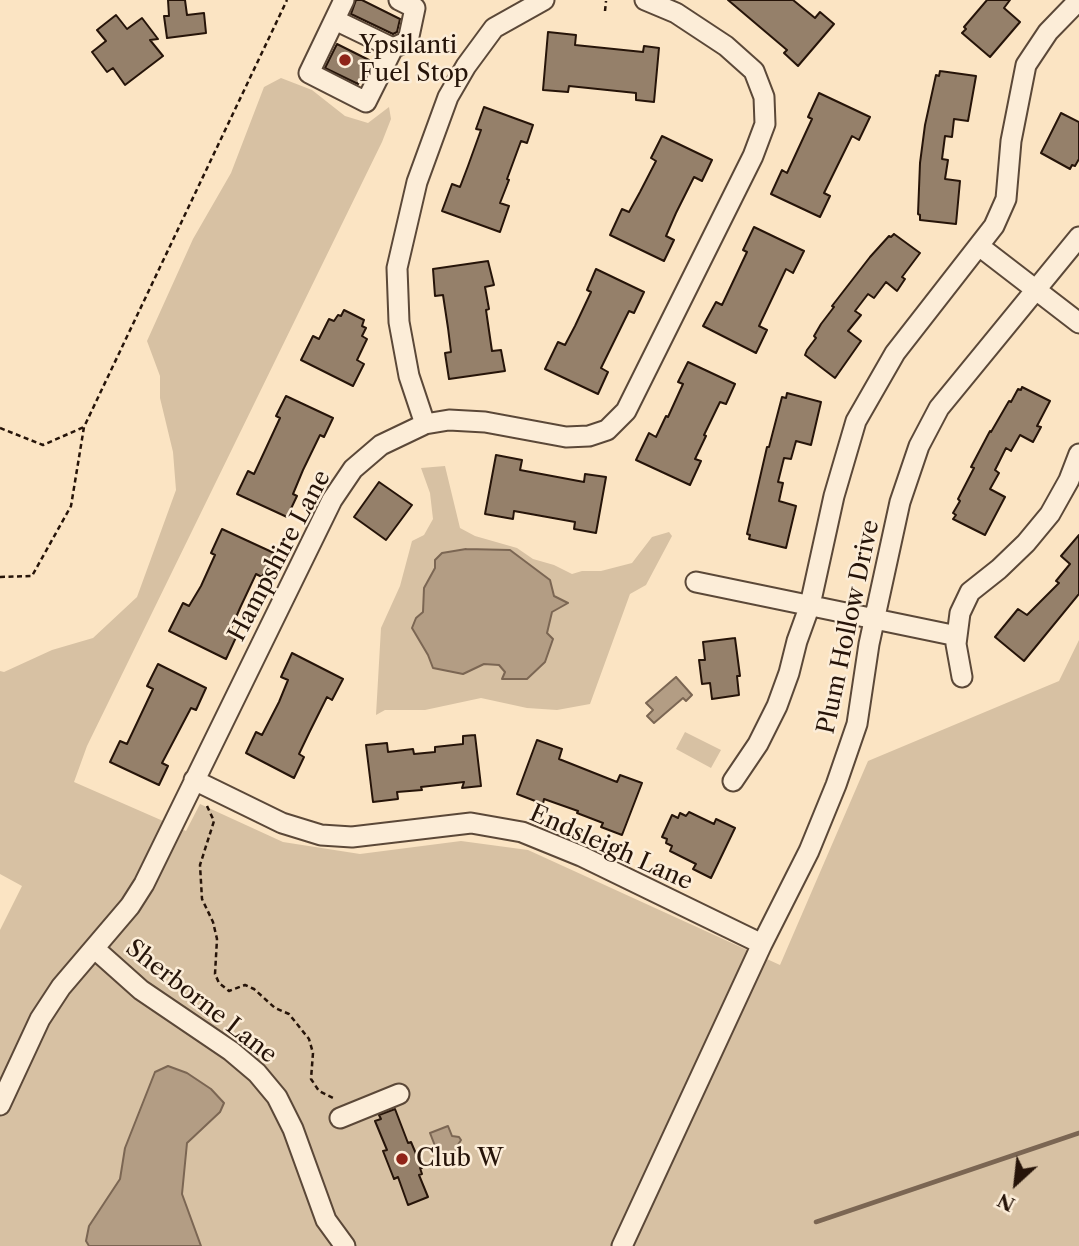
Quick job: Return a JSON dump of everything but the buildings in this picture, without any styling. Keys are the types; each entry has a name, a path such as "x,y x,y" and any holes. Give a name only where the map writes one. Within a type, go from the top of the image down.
{"street":[{"path":"344,0 309,73 366,102 393,48 408,41 415,8 399,0"},
{"path":"425,424 409,376 399,322 397,268 417,182 448,97 466,66 494,28 544,0"},
{"name":"Hampshire Lane","path":"0,1105 40,1019 61,987 130,906 144,884 332,500 353,469 381,445 425,424 449,420 485,422 566,437 589,436 607,430 626,411 753,156 765,124 764,97 754,71 726,46 676,13 645,0"},
{"path":"733,781 758,744 777,706 810,606 834,496 856,421 895,353 994,226 1006,199 1012,141 1026,65 1048,32 1079,1"},
{"path":"335,20 393,48"},
{"name":"Plum Hollow Drive","path":"622,1246 762,944 809,851 836,785 857,724 875,619 900,502 919,446 939,408 1079,237"},
{"path":"979,246 1079,323"},
{"path":"962,677 956,644 960,613 970,592 1017,552 1050,514 1069,480 1079,454"},
{"path":"696,582 957,636"},
{"name":"Endsleigh Lane","path":"194,780 282,823 321,835 352,837 471,823 522,832 581,856 762,944"},
{"name":"Sherborne Lane","path":"95,949 141,990 248,1065 277,1097 293,1129 326,1220 345,1246"},
{"path":"340,1118 398,1094"}],"path":[{"path":"0,577 32,576 71,506 85,427 288,0"},
{"path":"606,11 607,1"},
{"path":"0,428 43,445 85,427"},
{"path":"194,780 214,821 200,865 202,899 213,922 217,939 215,974 219,983 229,991 245,985 254,989 275,1008 289,1014 309,1040 313,1053 311,1079 319,1091 333,1098"}],"shaded area":[{"path":"281,78 312,90 345,116 368,123 389,107 391,119 87,746 74,782 186,831 200,804 283,842 360,854 461,841 528,850 780,965 868,761 1059,681 1079,640 1079,1246 201,1246 182,1194 187,1143 220,1112 133,1133 125,1148 120,1179 89,1226 86,1241 89,1246 0,1246 0,930 22,886 0,874 0,671 4,672 52,650 93,638 137,597 176,490 173,452 160,398 160,376 147,341 193,239 231,173 264,87"},
{"path":"445,466 460,528 475,536 517,548 533,559 572,574 601,571 632,563 652,537 669,532 672,536 646,585 630,594 590,704 557,710 527,708 481,698 425,710 385,710 376,715 381,628 400,586 412,541 424,535 433,519 430,493 421,468","holes":["435,568 552,612 545,662 526,679 503,679 505,672 499,665 484,664 463,674 433,668 412,629 416,618 423,612 424,588"]},
{"path":"466,549 510,550 550,580 554,596 568,603 552,612 547,633 553,639 545,662 527,679 502,679 505,672 499,665 484,664 463,674 433,668 412,628 416,618 423,612 424,588 435,568 435,560 442,553"},
{"path":"676,677 692,695 686,701 683,698 654,723 647,716 653,710 646,703"},
{"path":"685,732 721,750 711,768 676,749"},
{"path":"168,1066 187,1073 211,1089 224,1103 220,1112 187,1143 182,1194 201,1246 89,1246 86,1241 89,1226 120,1179 125,1148 155,1072"},
{"path":"448,1126 452,1136 461,1140 456,1148 459,1157 442,1164 430,1133"}],"waterway":[{"path":"816,1222 1079,1133"}],"place":[{"name":"Ypsilanti Fuel Stop","path":"345,60"},
{"name":"Club W","path":"402,1159"}]}
